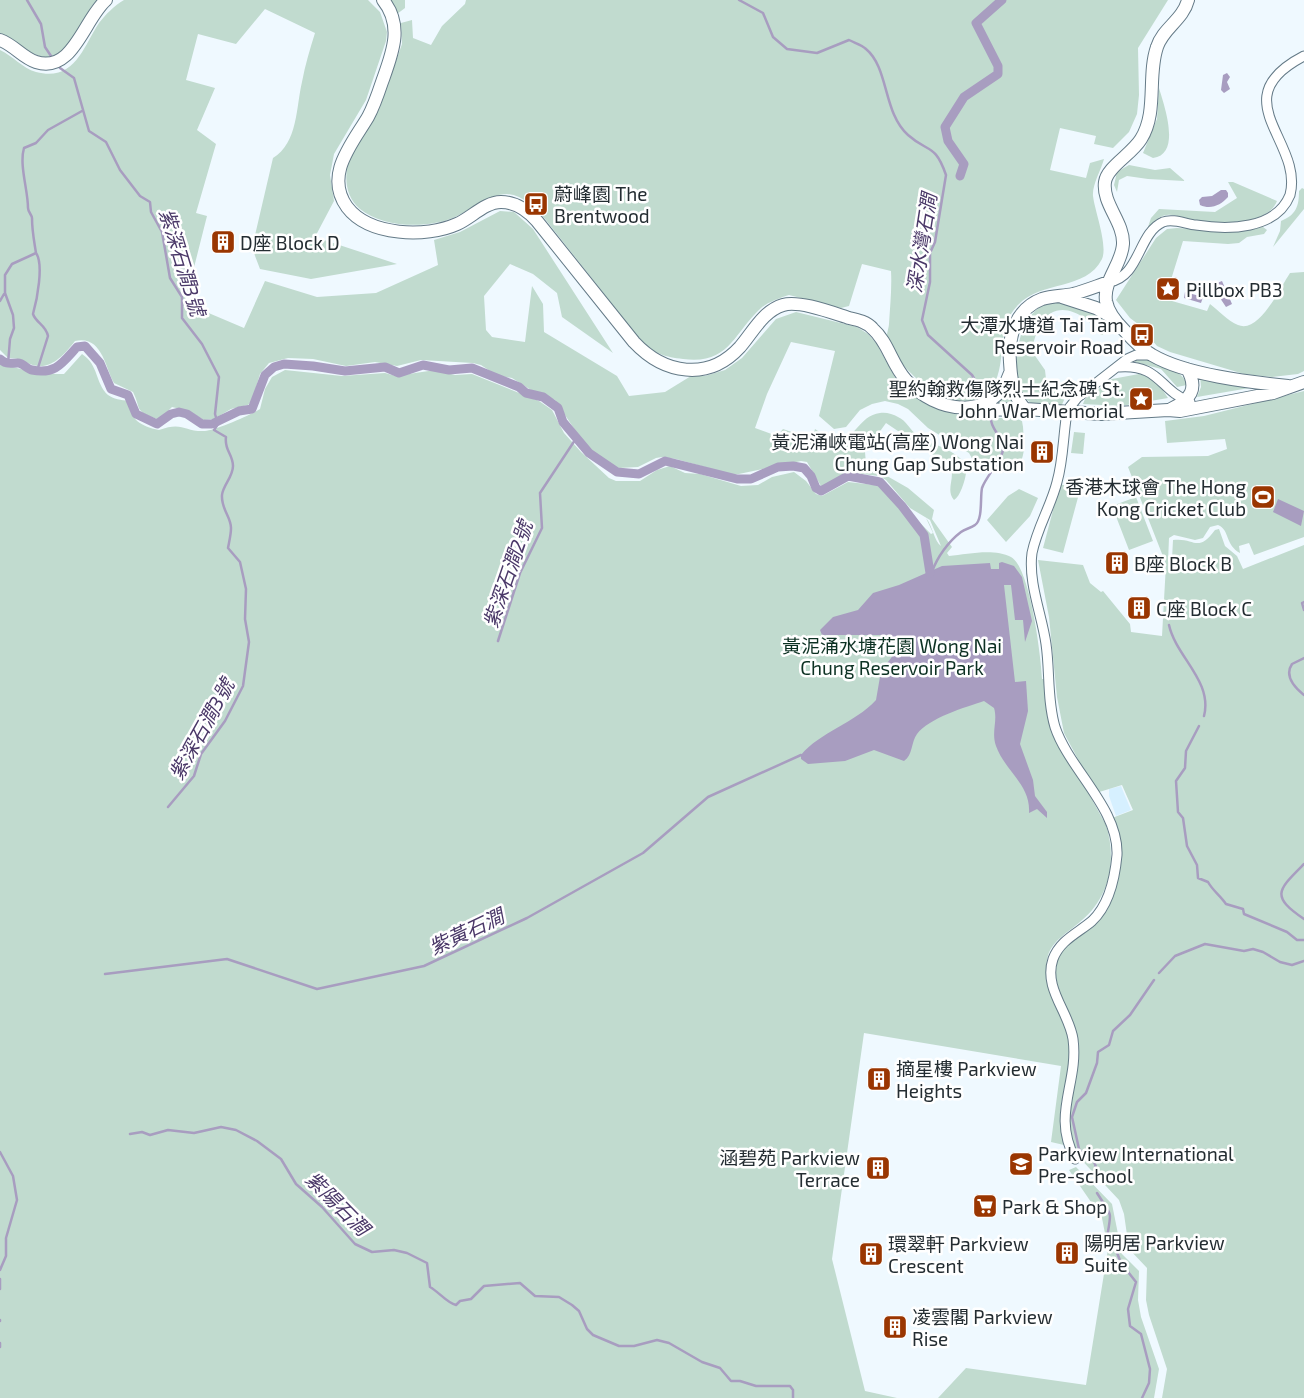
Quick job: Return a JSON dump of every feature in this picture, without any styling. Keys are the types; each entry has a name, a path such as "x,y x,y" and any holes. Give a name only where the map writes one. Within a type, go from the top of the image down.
{"main road":[{"path":"0,40 14,47 34,62 47,64 57,61 72,51 90,18 106,0"},
{"path":"383,0 393,19 395,43 374,104 345,152 339,170 342,198 356,216 382,228 403,231 432,231 456,225 492,204 501,202 511,204 533,216 634,342 649,357 662,365 687,370 705,368 721,362 736,351 771,311 783,305 796,304 867,324 880,336 899,371 911,385 932,399 965,409 989,406 1101,414 1180,411 1273,393 1288,386 1304,382"},
{"path":"1101,304 1118,263 1123,243 1120,229 1105,190 1106,178 1114,167 1132,152 1145,132 1150,114 1153,66 1157,47 1164,34 1183,13 1188,0"},
{"path":"1025,409 1015,393 1010,373 1010,342 1020,316 1029,306 1041,300 1089,289 1109,282"},
{"path":"1060,296 1101,304 1130,337 1152,356 1187,370 1288,386"},
{"path":"1168,410 1186,400 1194,388 1187,370"},
{"path":"989,406 1001,391 1010,373"}],"street":[{"path":"1109,282 1119,280 1126,274 1157,226 1165,221 1205,226 1236,226 1265,221 1281,210 1290,192 1292,171 1270,114 1268,96 1276,77 1304,56"},
{"path":"1075,1160 1069,1146 1063,1120 1074,1061 1073,1039 1052,986 1052,964 1060,947 1091,921 1102,909 1109,893 1117,850 1109,820 1056,727 1050,704 1046,642 1033,578 1032,555 1057,483 1062,462 1066,419 1070,407 1077,398 1134,356 1152,356"},
{"path":"1119,367 1134,367 1148,371 1160,378 1172,392 1202,406"}],"shaded area":[{"path":"1227,73 1230,77 1227,82 1230,89 1224,93 1221,90 1223,75"},
{"path":"1221,190 1226,190 1228,193 1228,197 1222,202 1212,207 1200,205 1199,200 1202,197 1212,196"},
{"path":"1222,281 1232,304 1226,307 1216,292 1217,283"},
{"path":"1185,292 1203,297 1201,303 1184,298"},
{"path":"1278,499 1304,511 1301,526 1273,512"},
{"path":"1002,562 1014,566 1022,577 1032,621 1025,642 1023,620 1015,620 1011,585 1004,585 1015,682 1026,681 1028,711 1020,744 1033,780 1035,796 1047,812 1047,818 1037,809 1029,813 1029,803 1026,794 996,746 994,708 984,701 948,714 923,728 915,737 909,755 904,761 874,750 845,761 808,764 801,759 801,755 809,747 868,708 876,700 881,671 898,649 896,639 889,635 822,635 820,630 833,617 858,610 873,593 899,585 942,566 990,563 991,569 999,569 999,563"},
{"path":"1121,786 1131,810 1116,816 1109,796 1109,789"}],"green space":[{"path":"0,0 97,0 65,48 57,54 48,57 32,53 0,33"},
{"name":"黃泥涌水塘花園 Wong Nai Chung Reservoir Park","path":"124,0 368,0 380,12 387,32 386,41 366,100 334,154 330,175 334,201 315,237 397,264 311,279 260,269 252,248 273,158 287,143 295,124 305,69 315,33 265,9 236,44 198,34 186,80 215,88 197,130 216,144 196,213 207,216 185,303 244,328 265,281 317,297 376,293 438,265 434,240 460,232 500,211 514,212 533,229 613,353 562,317 557,293 533,274 510,264 484,296 486,330 492,337 525,342 532,286 543,304 544,332 617,376 629,396 665,392 691,376 705,376 725,370 742,358 776,319 796,312 857,327 868,334 876,343 896,379 910,393 926,404 955,414 981,418 1015,418 1022,421 1023,456 1015,468 1001,472 975,471 974,462 969,453 928,428 908,409 898,404 885,401 872,404 860,410 846,427 834,429 819,416 835,351 791,342 767,394 755,428 777,436 783,429 812,439 815,429 828,437 838,439 846,438 863,421 871,416 887,413 901,419 917,435 961,459 966,473 960,492 954,500 950,492 952,470 950,466 886,423 865,452 866,464 908,488 934,510 932,519 952,547 947,553 949,556 981,552 997,553 1011,557 1018,564 1029,594 1037,633 1042,679 1047,679 1057,736 1106,825 1111,851 1108,877 1099,901 1081,921 1056,942 1047,960 1048,982 1068,1032 1072,1050 1061,1110 1061,1128 1064,1145 1051,1142 1061,1066 864,1033 832,1259 865,1391 897,1398 0,1398 0,364 42,374 64,374 82,354 91,363 108,395 128,401 131,413 142,424 159,430 173,426 198,431 216,428 241,419 260,409 265,389 272,377 285,370 342,376 385,373 396,376 435,370 455,375 472,374 539,401 552,410 564,433 581,452 609,478 616,481 640,481 657,470 670,466 685,473 700,474 741,486 758,485 772,477 794,472 806,481 816,494 822,496 848,482 884,486 931,534 933,533 926,518 941,546 930,520 910,508 886,480 879,476 846,472 826,486 821,486 807,462 801,461 734,475 662,457 638,467 618,468 607,463 587,448 555,400 531,390 512,378 496,375 481,365 473,363 421,360 397,366 375,362 346,366 313,359 288,358 269,363 260,374 252,401 248,405 231,409 214,419 204,420 189,411 172,407 157,419 144,414 139,409 133,392 114,383 97,347 84,340 75,341 61,357 44,366 37,366 19,359 8,358 0,350 0,50 26,68 36,72 49,74 60,72 76,60 99,23 110,10"},
{"path":"390,0 405,0 405,8 397,14"},
{"path":"466,0 1168,0 1138,48 1139,95 1137,114 1129,132 1113,148 1094,144 1096,136 1060,128 1050,170 1086,178 1090,163 1104,159 1093,192 1102,237 1102,259 1095,269 1085,276 1039,292 1028,297 1018,305 1006,324 1000,366 993,386 981,398 966,402 949,399 932,390 916,378 892,349 887,335 891,271 862,264 849,306 841,308 789,295 774,300 761,308 729,346 721,352 698,360 683,359 661,354 642,342 545,219 523,199 507,194 493,196 455,217 444,221 419,225 406,225 381,220 360,209 351,198 347,186 347,166 380,107 402,44 401,23 412,20 413,38 431,45 442,26 465,4"},
{"path":"1159,88 1167,117 1169,139 1167,148 1162,155 1153,158 1143,153 1157,119"},
{"path":"1129,165 1155,170 1170,168 1185,181 1127,176 1119,180 1117,192 1114,185 1117,172"},
{"path":"1228,182 1233,182 1277,201 1272,209 1263,215 1240,221 1215,222 1194,220 1174,215 1159,217 1153,222 1145,236 1151,218 1159,209 1215,212 1237,198"},
{"path":"1302,188 1304,189 1304,209 1273,247 1280,231 1281,221 1290,216 1296,209 1299,191"},
{"path":"1263,227 1267,230 1264,234 1247,237 1239,243 1183,241 1165,299 1207,311 1210,304 1234,323 1246,326 1254,323 1268,308 1290,273 1304,272 1304,371 1298,374 1272,377 1244,374 1170,352 1157,346 1138,324 1130,318 1116,300 1156,238 1167,229 1228,231"},
{"path":"1054,300 1089,308 1104,319 1103,335 1101,335 1080,315 1064,310 1055,311 1047,316 1037,330 1031,350 1045,370 1046,379 1050,386 1064,400 1060,409 1036,405 1025,398 1017,377 1016,365 1019,341 1027,321 1039,308"},
{"path":"1136,358 1149,359 1166,365 1180,374 1185,379 1187,385 1177,387 1161,369 1135,362"},
{"path":"1139,374 1154,377 1168,398 1121,406 1083,404 1085,399 1112,379"},
{"path":"1200,375 1261,386 1197,397 1201,387"},
{"path":"1008,385 1016,406 989,405"},
{"path":"1304,391 1304,537 1254,555 1249,543 1239,546 1240,553 1235,550 1222,527 1218,525 1210,527 1203,538 1195,540 1174,535 1169,538 1168,562 1172,559 1173,540 1200,543 1215,530 1219,529 1225,546 1237,556 1243,569 1304,545 1304,1398 1162,1398 1167,1369 1146,1300 1147,1268 1129,1249 1124,1214 1119,1200 1076,1154 1069,1131 1070,1102 1079,1043 1054,980 1055,961 1059,950 1085,928 1117,877 1112,818 1133,810 1122,785 1096,793 1064,733 1057,697 1049,617 1038,560 1083,565 1090,583 1101,592 1103,591 1130,624 1131,632 1162,636 1166,564 1128,467 1142,457 1208,456 1227,449 1225,439 1167,443 1165,421 1204,416"},
{"path":"1074,432 1085,433 1083,454 1071,453"},
{"path":"1060,484 1080,490 1063,553 1043,548"},
{"path":"1019,489 1038,498 1030,516 1006,542 987,520 1008,496"},
{"path":"1136,497 1153,541 1129,550 1112,506"},
{"path":"1076,1167 1112,1204 1122,1254 1139,1271 1138,1300 1141,1317 1159,1369 1154,1398 938,1398 966,1368 1086,1385 1108,1249 1102,1218 1069,1170"}],"waterway":[{"name":"紫深石澗3號","path":"27,0 41,24 45,47 51,56"},
{"name":"深水灣石澗","path":"739,0 763,13 773,37 787,49 817,53 849,40 864,48 879,67 894,115 900,126 915,141 930,150 938,158 946,175 935,242 930,253 930,282 922,320 928,335 972,375 986,398"},
{"path":"960,176 964,164 948,141 945,127 964,97 998,74 998,66 976,23 1002,0"},
{"name":"紫深石澗3號","path":"60,68 74,78 89,131 106,142 120,170 140,196 150,202 151,212 162,232 170,278 182,297 182,318 202,344 219,377 215,414 218,424 214,430 226,437 226,445 233,462 233,470 223,491 222,500 231,524 228,548 240,562 246,589 245,619 249,642 243,686 225,721 201,754 194,776 168,807"},
{"path":"8,364 10,339 14,328 13,315 5,293 5,275 12,264 36,253 32,217 28,209 23,170 24,148 36,143 48,130 82,111"},
{"path":"36,253 40,273 33,314 48,336 37,371"},
{"path":"0,301 4,294"},
{"path":"0,359 7,363 20,363 32,370 47,371 58,366 77,347 85,346 100,363 111,389 128,395 136,414 157,424 171,414 179,412 187,414 202,424 212,424 239,411 252,409 265,375 274,367 284,364 345,371 385,367 399,373 423,365 449,370 472,368 519,387 526,393 543,397 558,408 563,422 589,453 617,472 639,474 665,461 737,479 751,479 778,467 793,466 804,468 811,476 816,488 821,491 848,476 880,482 902,506 924,535 930,573"},
{"name":"深水灣石澗","path":"932,572 940,555 948,545 961,532 978,522 982,488 1003,452 1001,439 992,424 990,413"},
{"name":"紫深石澗2號","path":"498,641 520,573 542,528 540,493 577,437"},
{"path":"1304,602 1302,603 1304,610"},
{"path":"1169,625 1173,637 1199,680 1205,703 1204,716"},
{"path":"1304,658 1292,664 1289,673 1291,681 1304,695"},
{"path":"1199,726 1186,751 1185,768 1176,781 1178,812 1183,818 1187,846 1197,865 1198,878 1208,882 1226,904 1243,909 1244,914 1287,932 1297,940 1304,940"},
{"name":"紫黃石澗","path":"105,974 227,959 317,989 424,966 527,918 643,853 708,797 801,755"},
{"path":"1304,864 1288,880 1282,893 1282,898 1286,904 1304,919"},
{"path":"1159,973 1175,956 1205,944 1244,951 1253,949 1263,952 1280,962 1292,965 1304,961"},
{"path":"1099,1175 1093,1159 1084,1156 1079,1149 1072,1117 1077,1102 1086,1093 1097,1063 1098,1052 1109,1045 1113,1031 1130,1015 1154,980"},
{"name":"紫陽石澗","path":"130,1134 142,1132 150,1135 168,1130 194,1133 221,1127 236,1130 257,1141 281,1159 296,1184 322,1207 355,1244 372,1252 394,1250 407,1253 427,1263 430,1287 453,1304 456,1305 460,1301 471,1299 484,1286 520,1283 535,1296 559,1297 572,1305 579,1311 587,1329 593,1335 619,1346 634,1346 657,1340 669,1343 702,1362 720,1368 731,1381 740,1381 756,1386 790,1386 793,1390 793,1398"},
{"path":"0,1152 13,1176 17,1200 6,1238 6,1256 0,1270"},
{"path":"1097,1193 1110,1214 1107,1237 1114,1245 1121,1263 1136,1282 1128,1309 1130,1326 1141,1334 1150,1369 1149,1383 1142,1398"},
{"path":"0,1279 0,1289"}],"place":[{"name":"蔚峰園 The Brentwood","path":"536,204"},
{"name":"D座 Block D","path":"223,242"},
{"name":"Pillbox PB3","path":"1168,289"},
{"name":"大潭水塘道 Tai Tam Reservoir Road","path":"1142,335"},
{"name":"聖約翰救傷隊烈士紀念碑 St. John War Memorial","path":"1141,399"},
{"name":"黃泥涌峽電站(高座) Wong Nai Chung Gap Substation","path":"1042,452"},
{"name":"香港木球會 The Hong Kong Cricket Club","path":"1263,497"},
{"name":"B座 Block B","path":"1117,563"},
{"name":"C座 Block C","path":"1139,608"},
{"name":"摘星樓 Parkview Heights","path":"879,1079"},
{"name":"Parkview International Pre-school","path":"1021,1164"},
{"name":"涵碧苑 Parkview Terrace","path":"878,1168"},
{"name":"Park & Shop","path":"985,1206"},
{"name":"陽明居 Parkview Suite","path":"1067,1253"},
{"name":"環翠軒 Parkview Crescent","path":"871,1254"},
{"name":"凌雲閣 Parkview Rise","path":"895,1327"}]}
